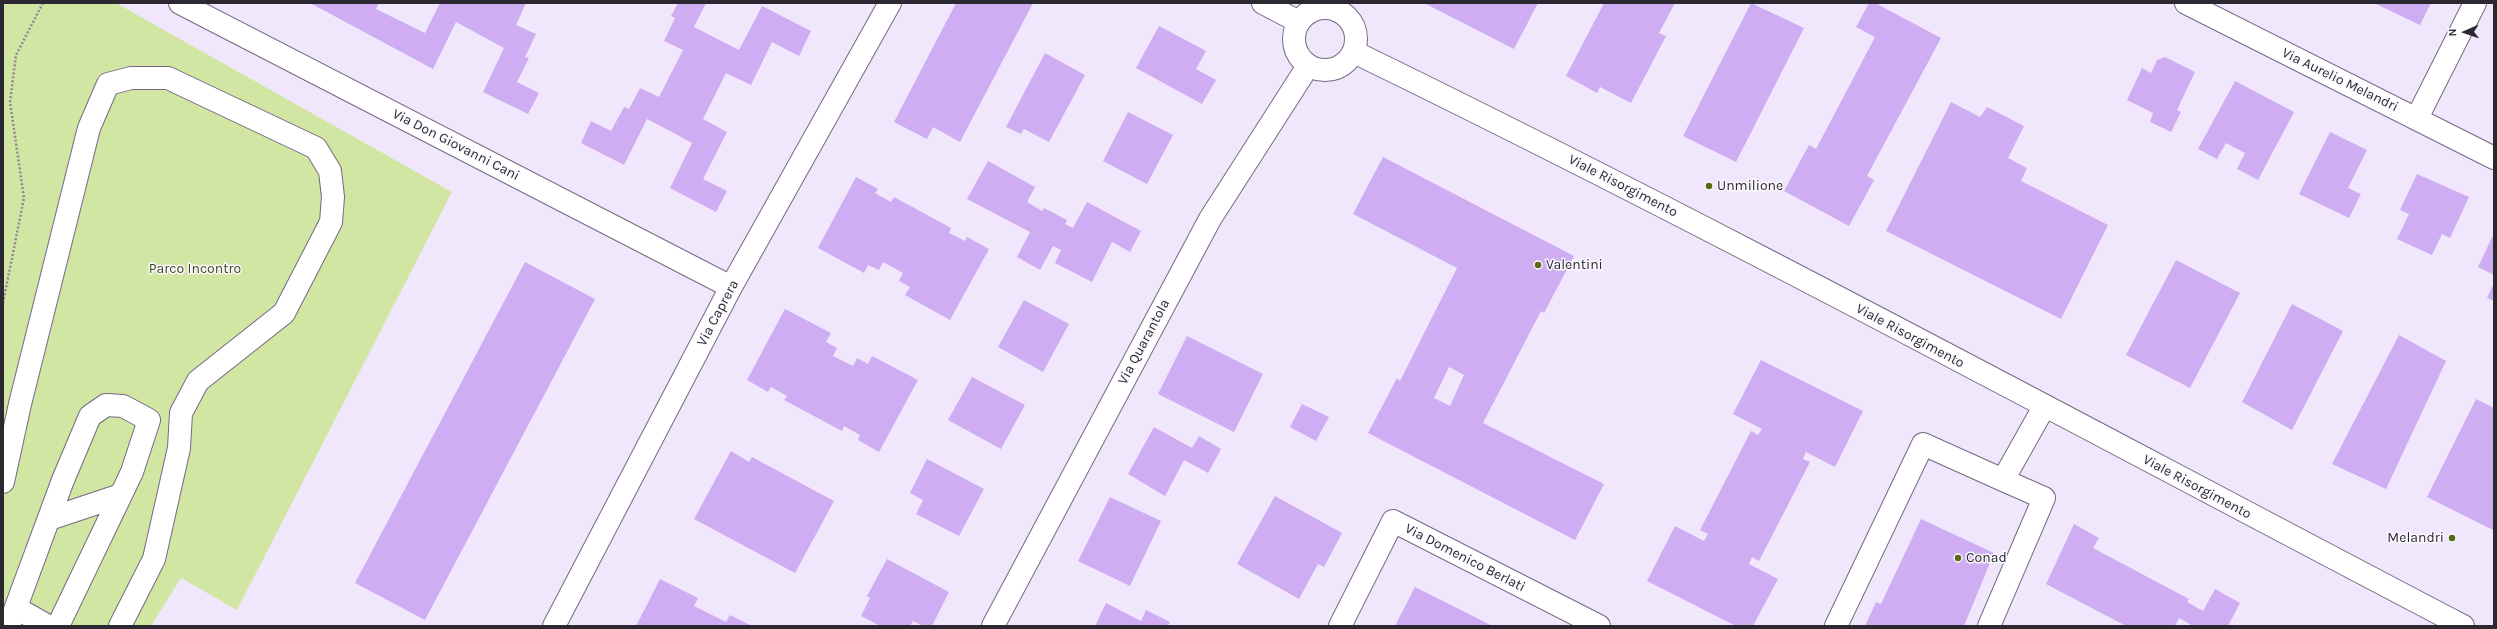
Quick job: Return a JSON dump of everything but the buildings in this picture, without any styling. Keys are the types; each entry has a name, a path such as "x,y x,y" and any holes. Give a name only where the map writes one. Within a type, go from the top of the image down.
{"street":[{"name":"Via Don Giovanni Cani","path":"180,3 731,287"},
{"name":"Via Caprera","path":"554,626 731,287 890,3"},
{"path":"1263,3 1299,22"},
{"name":"Via Aurelio Melandri","path":"2186,3 2494,158"},
{"path":"2417,118 2475,3"},
{"path":"1321,8 1336,10 1351,9 1352,23 1355,32 1354,52 1348,61 1328,70 1308,66 1296,51 1294,41 1299,22 1306,14 1321,8"},
{"name":"Viale Risorgimento","path":"1354,52 1514,130 1652,201 2463,626"},
{"name":"Via Quarantola","path":"993,626 1210,219 1308,66"},
{"path":"3,482 20,404 89,128 108,84 131,78 168,78 316,148 330,171 333,197 331,222 284,313 198,381 181,413 179,448 154,559 120,626"},
{"path":"48,626 12,604 49,519 90,416 106,405 123,406 149,420 132,472 58,626"},
{"path":"2003,480 2044,407"},
{"path":"1836,626 1923,444 2044,498 1989,626"},
{"path":"49,519 121,495"},
{"name":"Via Domenico Berlati","path":"1340,626 1393,521 1599,626"}],"path":[{"path":"3,303 24,198 10,102 16,55 43,3"}],"green space":[{"name":"Parco Incontro","path":"3,3 116,3 452,192 237,610 181,578 151,626 3,626"}],"place":[{"name":"Unmilione","path":"1709,186"},
{"name":"Valentini","path":"1538,265"},
{"name":"Melandri","path":"2452,538"},
{"name":"Conad","path":"1958,558"}]}
